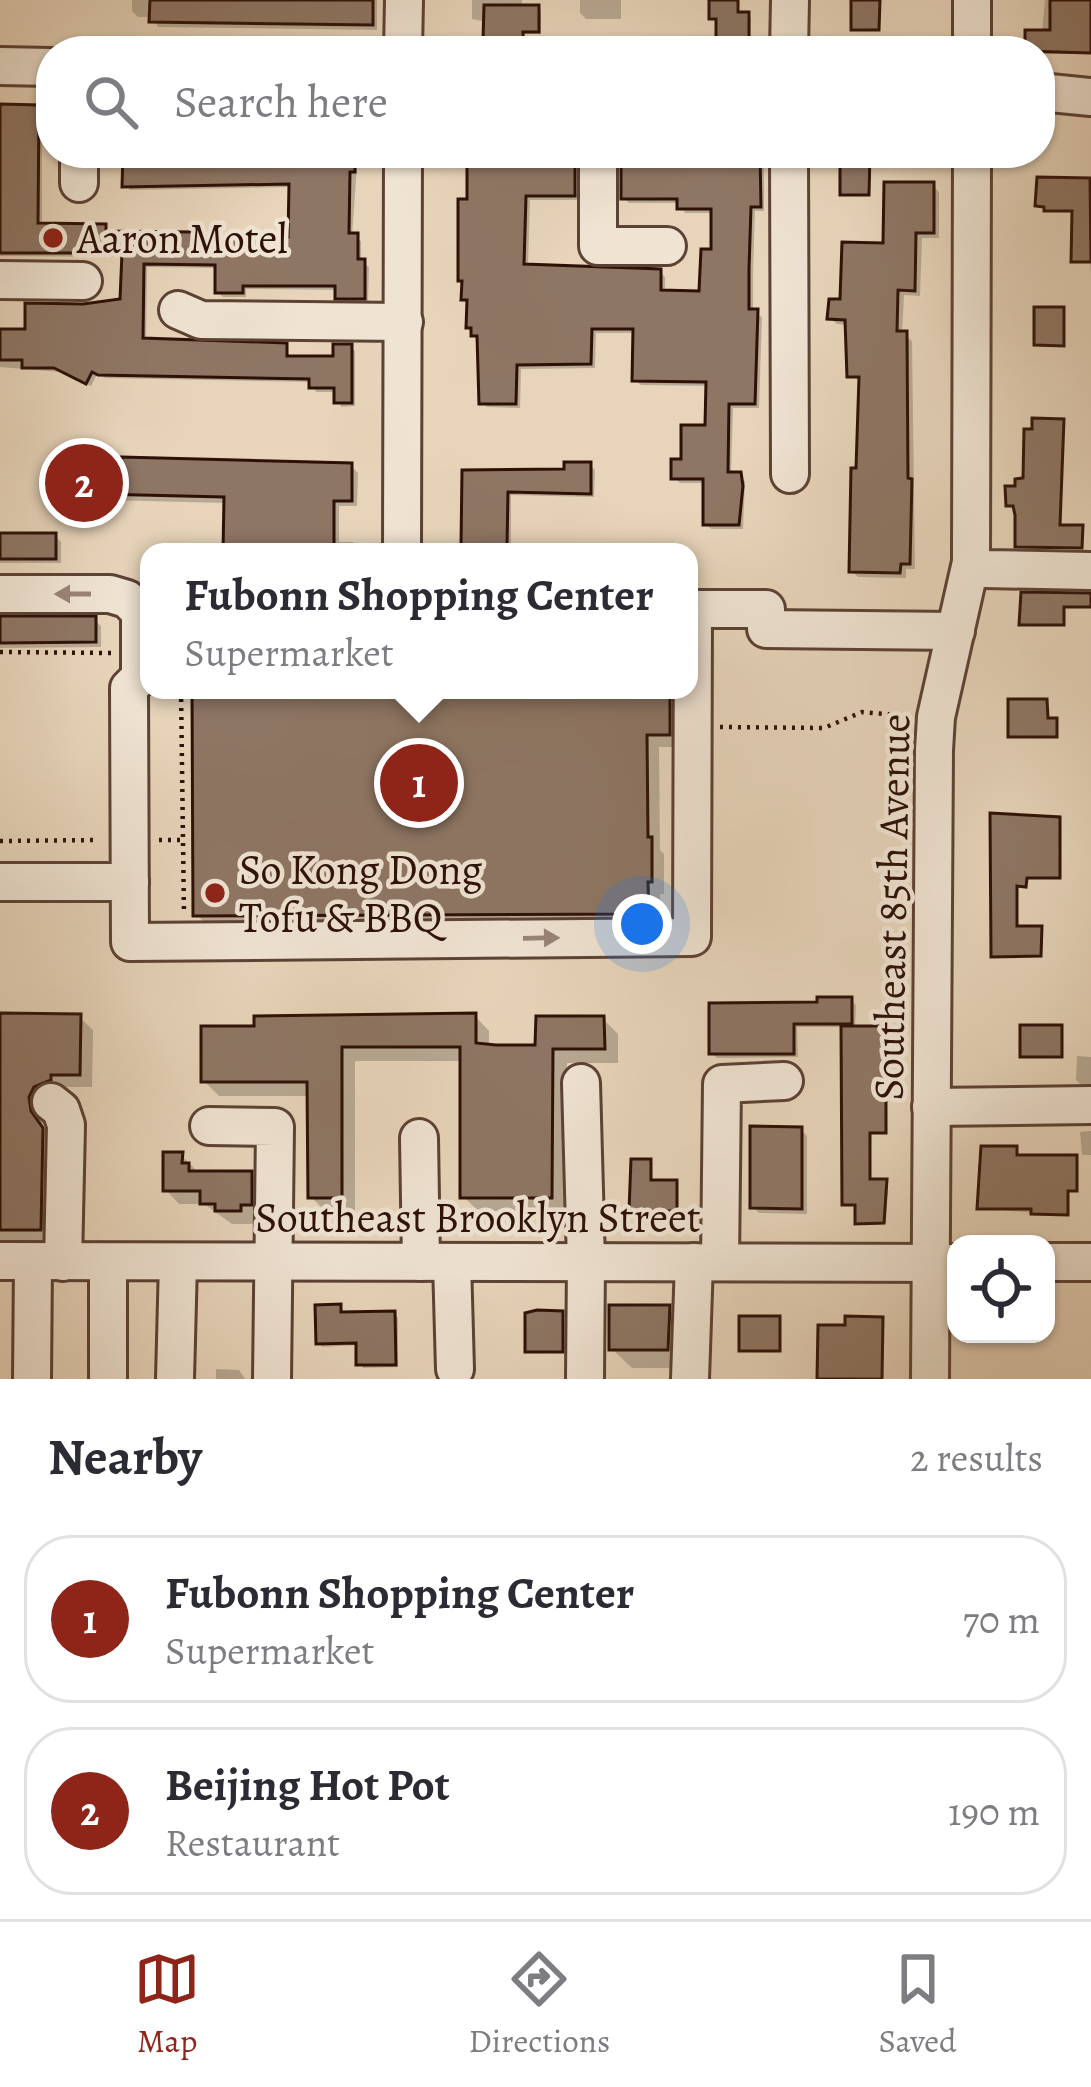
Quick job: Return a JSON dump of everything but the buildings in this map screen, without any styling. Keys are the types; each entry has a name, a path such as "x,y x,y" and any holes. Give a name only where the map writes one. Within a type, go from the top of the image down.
{"street":[{"path":"403,36 404,0"},
{"path":"789,36 790,0"},
{"path":"972,0 972,36"},
{"path":"0,66 36,67"},
{"path":"1055,93 1091,97"},
{"path":"402,543 403,168"},
{"path":"595,168 582,246 667,246"},
{"path":"789,168 790,474"},
{"name":"Southeast 85th Avenue","path":"930,1379 943,1263 931,1107 936,717 971,562 972,168"},
{"path":"0,280 83,281"},
{"path":"178,310 201,320 404,322"},
{"path":"971,562 985,569 1091,571"},
{"path":"0,594 110,594 127,599 140,618"},
{"path":"698,610 766,610 766,629 956,632"},
{"path":"140,676 129,688 130,942 692,937 693,699"},
{"path":"0,882 130,882"},
{"path":"690,1379 707,1262 722,1084 784,1081"},
{"path":"581,1083 585,1379"},
{"path":"32,1379 32,1262 62,1191 66,1125 61,1110 51,1102"},
{"path":"931,1107 1091,1106"},
{"path":"209,1126 275,1127 272,1379"},
{"path":"419,1138 455,1369"},
{"name":"Southeast Brooklyn Street","path":"32,1262 943,1263"},
{"path":"108,1262 108,1379"},
{"path":"175,1379 178,1262"},
{"path":"1055,1262 1091,1262"}],"path":[{"path":"0,652 125,653 140,627"},
{"path":"181,699 184,920"},
{"path":"693,728 824,728 862,712 936,717"},
{"path":"0,841 183,840"}],"place":[{"name":"Aaron Motel","path":"53,238"},
{"name":"Beijing Hot Pot","path":"84,483"},
{"name":"Fubonn Shopping Center","path":"419,783"},
{"name":"So Kong Dong Tofu & BBQ","path":"215,893"}]}
